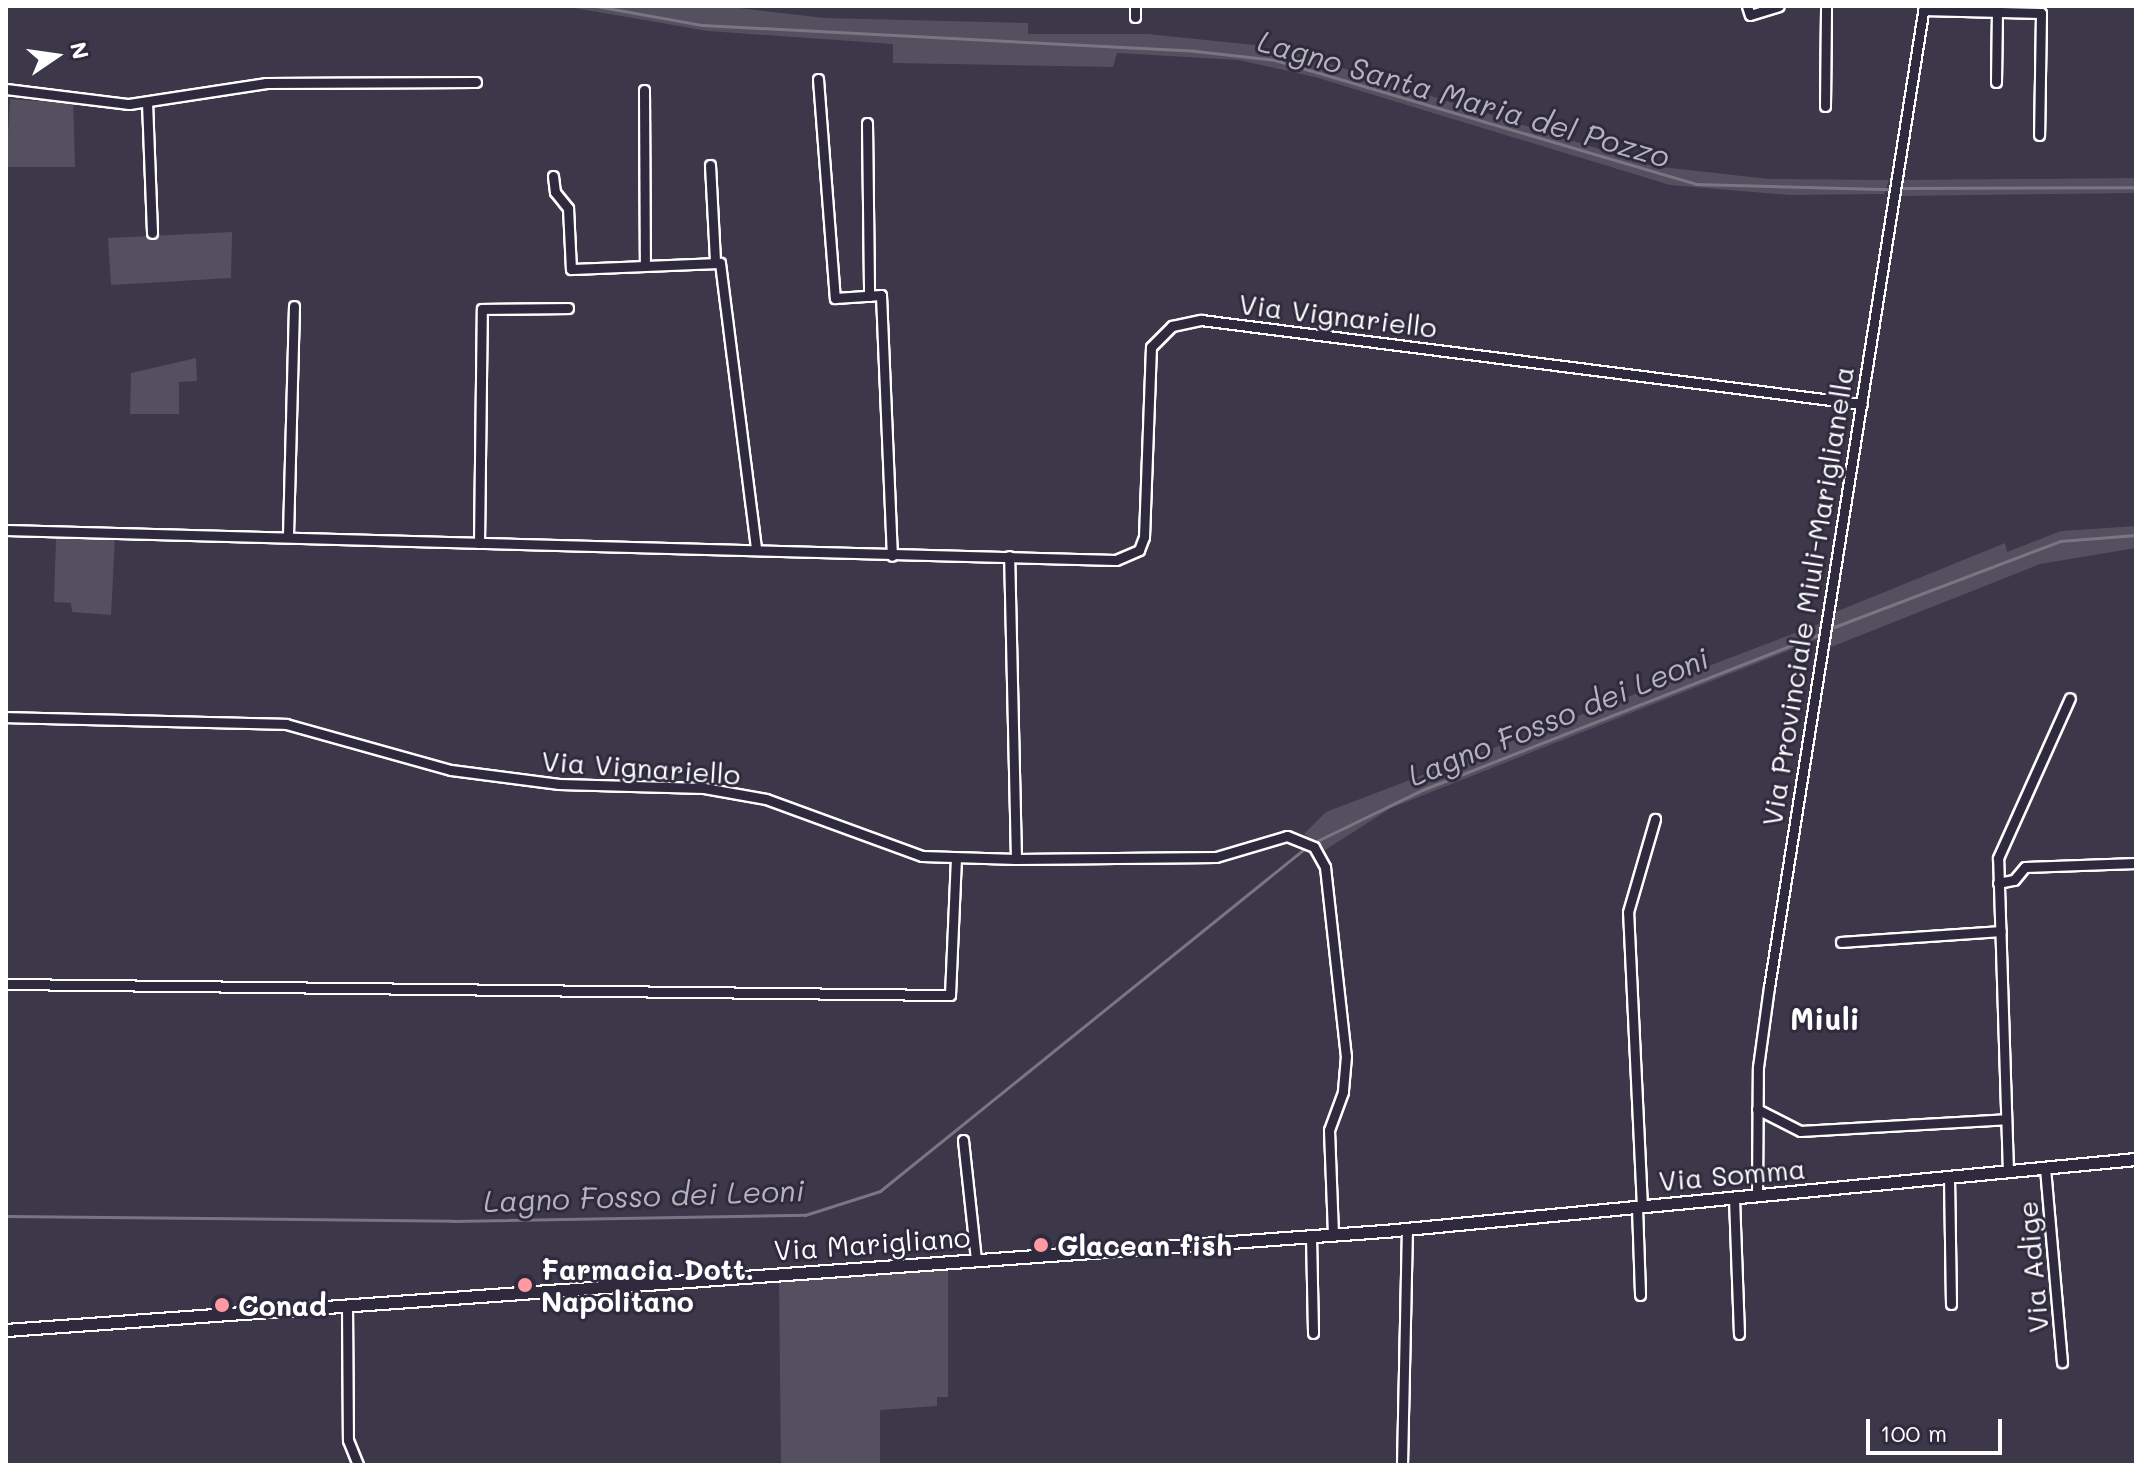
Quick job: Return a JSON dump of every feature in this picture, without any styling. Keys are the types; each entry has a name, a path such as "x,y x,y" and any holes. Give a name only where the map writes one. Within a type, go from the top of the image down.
{"street":[{"path":"1747,6 1750,15 1779,6"},
{"path":"1825,106 1826,6"},
{"path":"1924,8 2041,13 2039,135"},
{"name":"Via Provinciale Miuli-Mariglianella","path":"1757,1196 1757,1109 1794,810 1924,8"},
{"path":"1996,82 1997,13"},
{"path":"818,79 835,298 881,295 892,556"},
{"path":"6,89 147,102 266,83 476,82"},
{"path":"644,90 645,266"},
{"path":"147,102 152,233"},
{"path":"867,123 869,296"},
{"path":"710,165 715,261 729,307 756,547"},
{"path":"553,176 555,192 568,208 571,269 715,261"},
{"path":"288,535 294,306"},
{"path":"479,543 482,309 568,308"},
{"name":"Via Vignariello","path":"6,530 756,547 892,556 1116,560 1139,550 1147,361 1151,347 1172,326 1201,320 1862,404"},
{"path":"1009,556 1016,859"},
{"path":"2008,1172 1998,883 2000,844 2070,698"},
{"name":"Via Vignariello","path":"6,717 286,724 490,777 704,788 766,799 910,854 956,860 1216,857 1277,836 1305,841 1325,867 1344,1040 1346,1080 1329,1130 1333,1235"},
{"path":"1640,1295 1628,912 1655,819"},
{"path":"6,984 950,995 956,860"},
{"path":"1998,883 2014,880 2025,867 2136,863"},
{"path":"1841,942 2001,931"},
{"path":"1757,1109 1800,1131 2006,1119"},
{"path":"963,1140 976,1260"},
{"name":"Via Somma","path":"1333,1235 2136,1159"},
{"name":"Via Adige","path":"2045,1168 2062,1362"},
{"path":"1949,1177 1951,1304"},
{"path":"1734,1198 1739,1334"},
{"path":"1402,1465 1407,1229"},
{"name":"Via Marigliano","path":"6,1330 1333,1235"},
{"path":"1311,1236 1313,1333"},
{"path":"347,1305 348,1440 358,1465"}],"shaded area":[{"path":"563,6 722,6 825,18 1028,23 1028,34 1148,34 1264,46 1264,51 1292,52 1653,166 1769,179 1889,180 1884,194 1790,195 1670,185 1315,77 1239,60 1117,53 1113,67 893,63 893,44 708,31"},
{"path":"40,95 73,99 75,167 6,167 10,99 39,101"},
{"path":"2136,178 2136,193 1900,196 1902,180"},
{"path":"232,232 231,278 111,285 108,238"},
{"path":"196,358 197,381 179,382 179,414 130,414 131,373"},
{"path":"2136,526 2136,548 2040,564 1826,649 1833,613 2005,543 2007,552 2061,531"},
{"path":"56,537 115,537 111,615 72,612 71,603 54,602"},
{"path":"1821,623 1818,639 1391,808 1325,850 1304,834 1326,812"},
{"path":"948,1269 948,1397 937,1397 937,1406 880,1410 880,1465 781,1465 779,1282"}],"waterway":[{"name":"Lagno Santa Maria del Pozzo","path":"596,6 702,25 1195,51 1275,60 1695,184 1891,189"},
{"name":"Lagno Santa Maria del Pozzo","path":"1903,188 2136,187"},
{"name":"Lagno Fosso dei Leoni","path":"1834,627 2060,541 2136,535"},
{"name":"Lagno Fosso dei Leoni","path":"1317,841 1422,790 1817,635"},
{"name":"Lagno Fosso dei Leoni","path":"6,1216 453,1221 805,1215 880,1191 1304,849"}],"place":[{"name":"Glacean fish","path":"1041,1245"},
{"name":"Farmacia Dott. Napolitano","path":"525,1285"},
{"name":"Conad","path":"222,1305"}],"district":[{"name":"Miuli","path":"1825,1018"}]}
